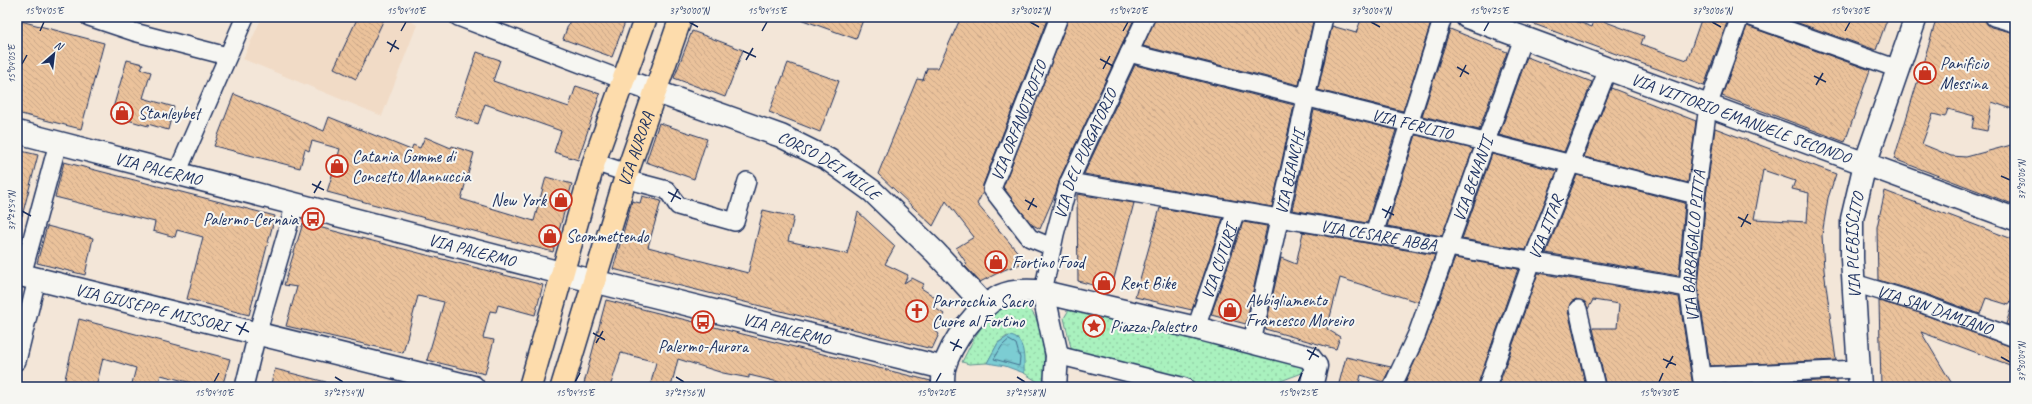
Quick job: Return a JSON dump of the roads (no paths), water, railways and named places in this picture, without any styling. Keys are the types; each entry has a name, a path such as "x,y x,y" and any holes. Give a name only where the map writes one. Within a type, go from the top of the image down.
{"main road":[{"name":"VIA AURORA","path":"530,387 561,273 594,162 646,17"},
{"name":"VIA AURORA","path":"562,387 626,176 654,91 681,17"},
{"name":"VIA VITTORIO EMANUELE SECONDO","path":"1467,17 2015,219"},
{"name":"VIA PLEBISCITO","path":"1859,378 1852,219 1865,164 1916,17"},
{"name":"CORSO DEI MILLE","path":"623,80 781,136 829,160 877,197 935,252 985,306"},
{"name":"VIA PALERMO","path":"17,132 593,281 938,373"},
{"name":"VIA GIUSEPPE MISSORI","path":"25,276 473,387"},
{"path":"1045,283 1057,355 1055,387"},
{"path":"938,373 959,337 985,306 1001,296 1045,283 1253,334 1309,357 1316,366 1311,387"}],"street":[{"path":"89,17 134,32 227,56"},
{"path":"177,174 244,17"},
{"path":"458,17 623,80"},
{"name":"VIA ORFANOTROFIO","path":"1052,247 1030,238 992,189 1059,17"},
{"name":"VIA DEL PURGATORIO","path":"1045,283 1052,247 1069,182 1146,17"},
{"name":"VIA BIANCHI","path":"1253,334 1324,17"},
{"path":"1374,234 1443,17"},
{"name":"VIA BARBAGALLO PITTÀ","path":"1702,381 1688,288 1696,195 1708,106 1740,17"},
{"path":"1751,17 1898,69"},
{"path":"1994,17 2015,23"},
{"name":"VIA BENANTI","path":"1392,387 1417,334 1523,38"},
{"name":"VIA FERLITO","path":"1130,53 1696,195"},
{"name":"VIA ITTAR","path":"1487,387 1532,261 1608,69"},
{"path":"17,361 25,276 58,142"},
{"path":"594,162 626,176 667,190 678,206 735,222 747,181"},
{"name":"VIA CESARE ABBA","path":"1069,182 1688,288"},
{"path":"244,387 295,204"},
{"name":"VIA CUTURI","path":"1198,320 1236,211"},
{"name":"VIA SAN DAMIANO","path":"1854,283 1923,304 2015,338"},
{"path":"1578,309 1596,387"},
{"path":"1057,355 1186,387"},
{"path":"1702,381 1859,378"}],"water":[{"path":"1009,336 1015,337 1019,340 1024,356 1024,373 1005,366 987,363 998,343"}],"place":[{"name":"Panificio Messina","path":"1925,73"},
{"name":"Stanleybet","path":"122,113"},
{"name":"Catania Gomme di Concetto Mannuccia","path":"337,166"},
{"name":"New York","path":"561,200"},
{"name":"Palermo-Cernaia","path":"313,219"},
{"name":"Scommettendo","path":"550,236"},
{"name":"Fortino Food","path":"996,262"},
{"name":"Rent Bike","path":"1104,283"},
{"name":"Abbigliamento Francesco Moreiro","path":"1230,310"},
{"name":"Parrocchia Sacro Cuore al Fortino","path":"917,311"},
{"name":"Palermo-Aurora","path":"703,322"},
{"name":"Piazza Palestro","path":"1094,326"}]}
